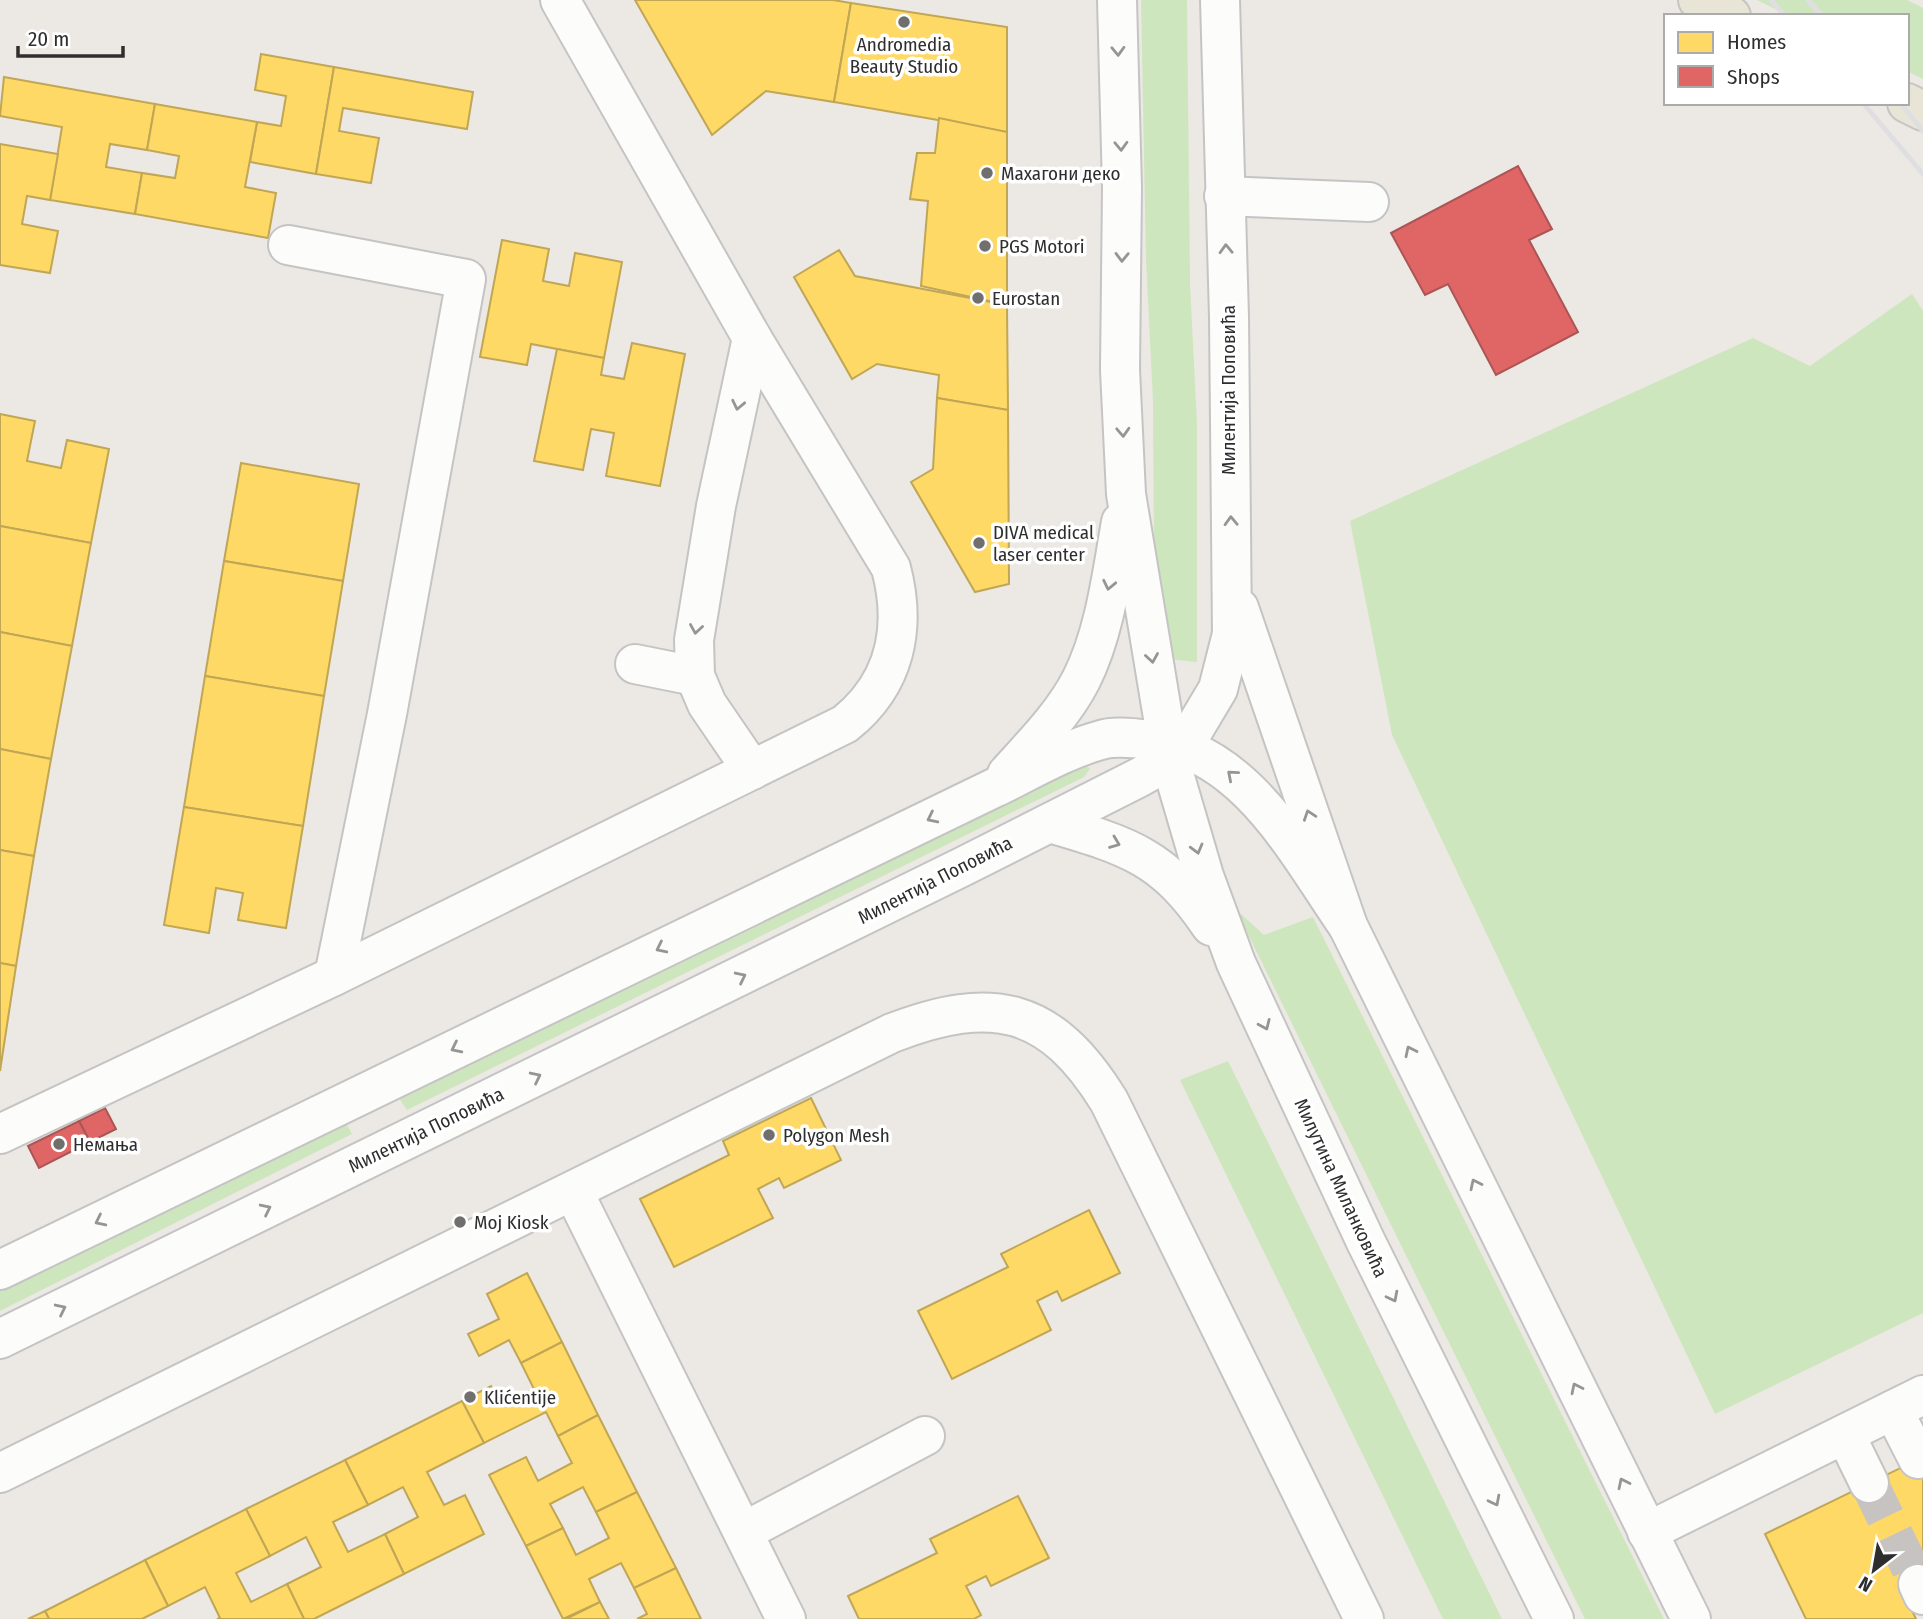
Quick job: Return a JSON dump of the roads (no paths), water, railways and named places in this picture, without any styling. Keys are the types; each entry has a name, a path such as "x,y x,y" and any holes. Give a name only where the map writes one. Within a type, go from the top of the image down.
{"main road":[{"path":"1699,0 1727,14"}],"street":[{"path":"0,1134 334,976 845,724 867,706 890,667 899,632 896,587 891,568 752,338 560,0"},
{"path":"1117,0 1122,188 1120,370 1126,494 1174,749"},
{"name":"Милентија Поповића","path":"0,1339 1050,823 1174,749 1205,715 1227,664 1232,635 1233,589 1220,0"},
{"path":"1224,196 1369,202"},
{"path":"288,245 466,279 387,714 334,976"},
{"path":"752,338 716,506 694,640 695,676 707,704 752,770"},
{"path":"994,788 1033,745 1080,682 1104,606 1126,494"},
{"path":"1233,589 1348,926 1691,1619"},
{"path":"635,664 695,676"},
{"path":"0,1270 994,788 1101,740 1174,749 1235,776 1283,833 1348,926"},
{"name":"Милутина Миланковића","path":"1174,749 1204,876 1236,963 1366,1242 1554,1619"},
{"path":"1050,823 1138,852 1160,867 1202,912 1236,963"},
{"path":"0,1473 892,1033 921,1022 976,1011 992,1011 1031,1022 1075,1052 1109,1101 1364,1619"},
{"path":"573,1191 786,1619"},
{"path":"1647,1532 1908,1402 1918,1459"},
{"path":"1845,1434 1869,1483"},
{"path":"743,1532 925,1436"}],"tunnel":[{"path":"1869,1483 1918,1584"}],"railway":[{"path":"1771,0 1783,14"},
{"path":"1808,0 1820,14"},
{"path":"1865,105 1923,174"},
{"path":"1902,105 1923,131"}],"place":[{"name":"Andromedia Beauty Studio","path":"904,22"},
{"name":"Махагони деко","path":"987,173"},
{"name":"PGS Motori","path":"985,246"},
{"name":"Eurostan","path":"978,298"},
{"name":"DIVA medical laser center","path":"979,543"},
{"name":"Polygon Mesh","path":"769,1135"},
{"name":"Немања","path":"59,1144"},
{"name":"Moj Kiosk","path":"460,1222"},
{"name":"Klićentije","path":"470,1397"}]}
